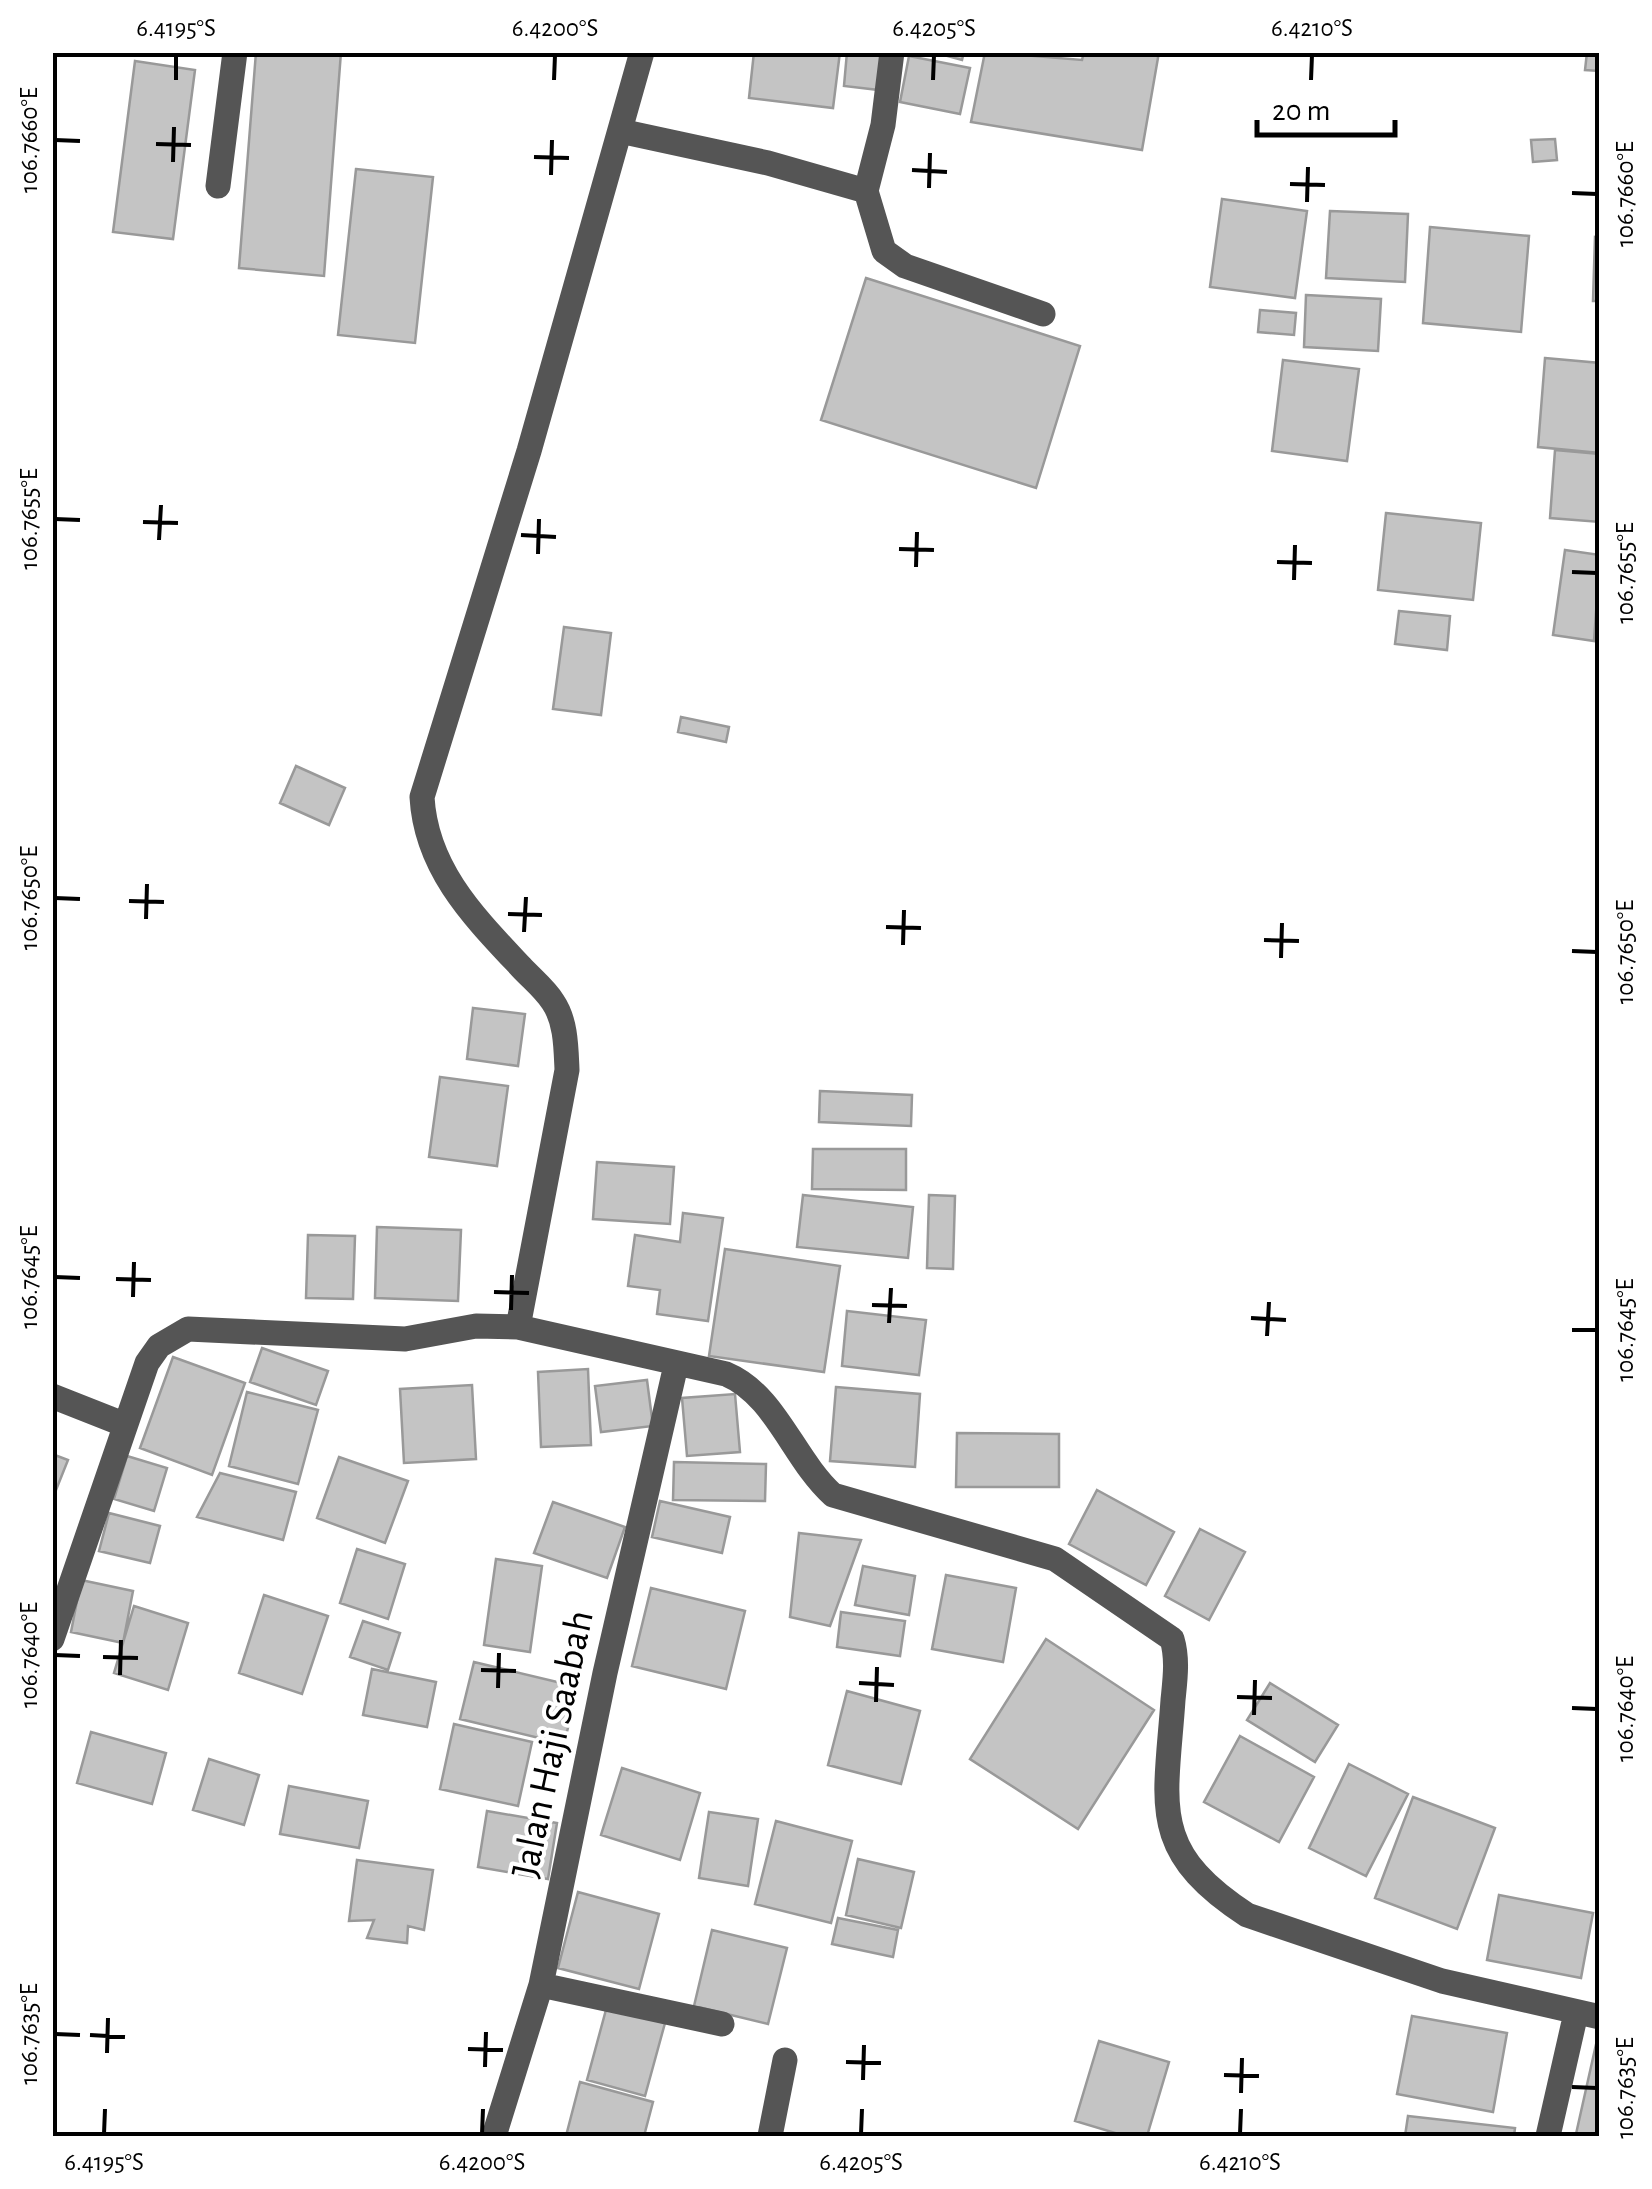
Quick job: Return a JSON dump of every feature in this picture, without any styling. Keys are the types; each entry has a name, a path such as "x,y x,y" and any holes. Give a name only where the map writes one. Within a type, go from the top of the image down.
{"street":[{"path":"218,186 235,52"},
{"path":"518,1327 567,1070 565,1034 554,1002 470,912 435,860 424,830 422,797 529,451 642,52"},
{"path":"892,52 884,125 866,192 884,251 905,266 1044,314"},
{"path":"620,132 768,163 866,192"},
{"path":"52,1639 122,1424 146,1363 158,1346 188,1329 405,1339 476,1326 518,1327 740,1380 762,1401 815,1478 832,1495 1055,1559 1172,1639 1176,1664 1165,1779 1166,1818 1170,1835 1192,1868 1232,1906 1246,1915 1442,1981 1588,2015 1548,2136"},
{"name":"Jalan Haji Saabah","path":"494,2136 540,1985 604,1673 676,1365"},
{"path":"52,1396 122,1424"},
{"path":"540,1985 722,2024"},
{"path":"770,2136 785,2060"}],"building":[{"path":"256,52 341,52 324,276 239,268"},
{"path":"754,52 840,52 833,108 749,98"},
{"path":"847,52 882,52 879,90 844,86"},
{"path":"933,52 964,52 962,60"},
{"path":"985,52 1082,60 1084,52 1159,52 1142,150 971,122"},
{"path":"1587,52 1600,52 1600,71 1585,70"},
{"path":"909,56 970,68 960,114 900,102"},
{"path":"135,61 195,70 173,239 113,232"},
{"path":"1555,139 1557,160 1533,162 1531,140"},
{"path":"356,169 433,177 415,343 338,335"},
{"path":"1222,199 1307,211 1295,298 1210,287"},
{"path":"1330,211 1408,214 1405,282 1326,278"},
{"path":"1430,227 1529,236 1521,332 1423,323"},
{"path":"1595,237 1600,238 1600,301 1593,301"},
{"path":"866,278 1080,346 1036,488 821,420"},
{"path":"1306,295 1381,299 1378,351 1304,347"},
{"path":"1260,310 1296,313 1294,335 1258,332"},
{"path":"1545,358 1600,363 1600,453 1538,447"},
{"path":"1283,360 1359,369 1347,461 1272,451"},
{"path":"1555,450 1600,454 1600,522 1550,518"},
{"path":"1386,513 1481,523 1473,600 1378,590"},
{"path":"1565,550 1600,555 1594,641 1553,635"},
{"path":"1399,611 1450,616 1447,650 1395,644"},
{"path":"564,627 611,633 601,715 553,709"},
{"path":"681,717 729,727 726,742 678,732"},
{"path":"296,766 345,788 329,825 280,803"},
{"path":"473,1008 525,1014 518,1066 467,1059"},
{"path":"440,1077 508,1086 497,1166 429,1157"},
{"path":"820,1091 912,1095 911,1126 819,1122"},
{"path":"813,1149 906,1149 906,1190 812,1189"},
{"path":"597,1162 674,1167 670,1224 593,1219"},
{"path":"803,1195 913,1207 908,1258 797,1247"},
{"path":"929,1195 955,1196 953,1269 927,1268"},
{"path":"683,1213 723,1218 708,1321 657,1314 660,1290 628,1286 635,1235 680,1242"},
{"path":"377,1227 461,1230 458,1301 375,1298"},
{"path":"308,1235 355,1236 353,1299 306,1298"},
{"path":"725,1249 840,1266 824,1372 709,1356"},
{"path":"847,1311 926,1320 919,1375 842,1366"},
{"path":"262,1348 328,1371 316,1405 250,1382"},
{"path":"173,1357 245,1383 212,1475 140,1448"},
{"path":"588,1369 591,1445 541,1447 538,1372"},
{"path":"647,1380 653,1426 601,1432 595,1386"},
{"path":"472,1385 476,1459 404,1463 400,1389"},
{"path":"836,1387 920,1394 915,1467 830,1461"},
{"path":"247,1392 318,1410 298,1484 229,1466"},
{"path":"735,1394 740,1452 687,1456 682,1398"},
{"path":"957,1433 1059,1434 1059,1487 956,1487"},
{"path":"52,1454 68,1460 52,1500"},
{"path":"127,1456 167,1468 154,1511 114,1499"},
{"path":"339,1457 408,1481 385,1543 317,1518"},
{"path":"674,1462 766,1464 765,1501 673,1500"},
{"path":"220,1473 296,1492 283,1540 197,1517"},
{"path":"1097,1490 1174,1532 1146,1585 1069,1544"},
{"path":"660,1501 730,1517 722,1553 652,1537"},
{"path":"553,1502 625,1527 607,1578 534,1553"},
{"path":"109,1513 160,1526 150,1563 99,1551"},
{"path":"1200,1529 1245,1552 1209,1620 1165,1596"},
{"path":"799,1533 861,1540 830,1626 790,1617"},
{"path":"357,1549 405,1564 388,1619 340,1603"},
{"path":"496,1559 542,1566 530,1652 484,1645"},
{"path":"863,1566 915,1576 909,1615 855,1605"},
{"path":"946,1575 1016,1588 1003,1662 932,1649"},
{"path":"81,1580 133,1591 123,1643 71,1632"},
{"path":"651,1588 745,1611 726,1689 632,1666"},
{"path":"264,1595 328,1616 302,1694 239,1673"},
{"path":"134,1606 188,1623 168,1690 114,1673"},
{"path":"841,1612 905,1621 900,1656 837,1647"},
{"path":"363,1621 400,1633 388,1670 350,1657"},
{"path":"1046,1639 1154,1710 1078,1829 970,1759"},
{"path":"474,1662 578,1687 564,1744 460,1719"},
{"path":"372,1669 436,1682 427,1727 363,1715"},
{"path":"1270,1683 1338,1725 1315,1762 1247,1720"},
{"path":"847,1691 920,1711 901,1784 828,1765"},
{"path":"454,1724 532,1742 518,1806 440,1789"},
{"path":"91,1732 166,1753 152,1804 77,1783"},
{"path":"1240,1736 1314,1777 1279,1842 1204,1802"},
{"path":"209,1759 259,1775 244,1825 193,1810"},
{"path":"1349,1764 1408,1794 1366,1876 1309,1848"},
{"path":"622,1768 700,1793 680,1860 601,1835"},
{"path":"289,1786 368,1801 359,1848 280,1834"},
{"path":"1413,1797 1495,1828 1457,1929 1375,1898"},
{"path":"487,1811 557,1823 548,1879 478,1867"},
{"path":"709,1812 758,1819 748,1886 699,1878"},
{"path":"776,1821 852,1841 831,1923 755,1904"},
{"path":"858,1859 914,1872 901,1928 846,1915"},
{"path":"357,1860 433,1870 424,1930 408,1926 407,1943 367,1938 374,1920 349,1921"},
{"path":"578,1892 659,1914 639,1989 558,1968"},
{"path":"1499,1895 1593,1913 1581,1978 1487,1960"},
{"path":"838,1918 898,1930 893,1957 832,1944"},
{"path":"712,1930 787,1948 768,2024 694,2006"},
{"path":"607,2006 665,2023 645,2096 587,2080"},
{"path":"1412,2016 1507,2033 1493,2112 1397,2094"},
{"path":"1599,2031 1600,2136 1586,2136 1576,2134"},
{"path":"1099,2041 1169,2062 1147,2136 1125,2136 1075,2121"},
{"path":"580,2082 653,2102 644,2136 566,2136"},
{"path":"1408,2116 1515,2128 1514,2136 1405,2136"}]}
